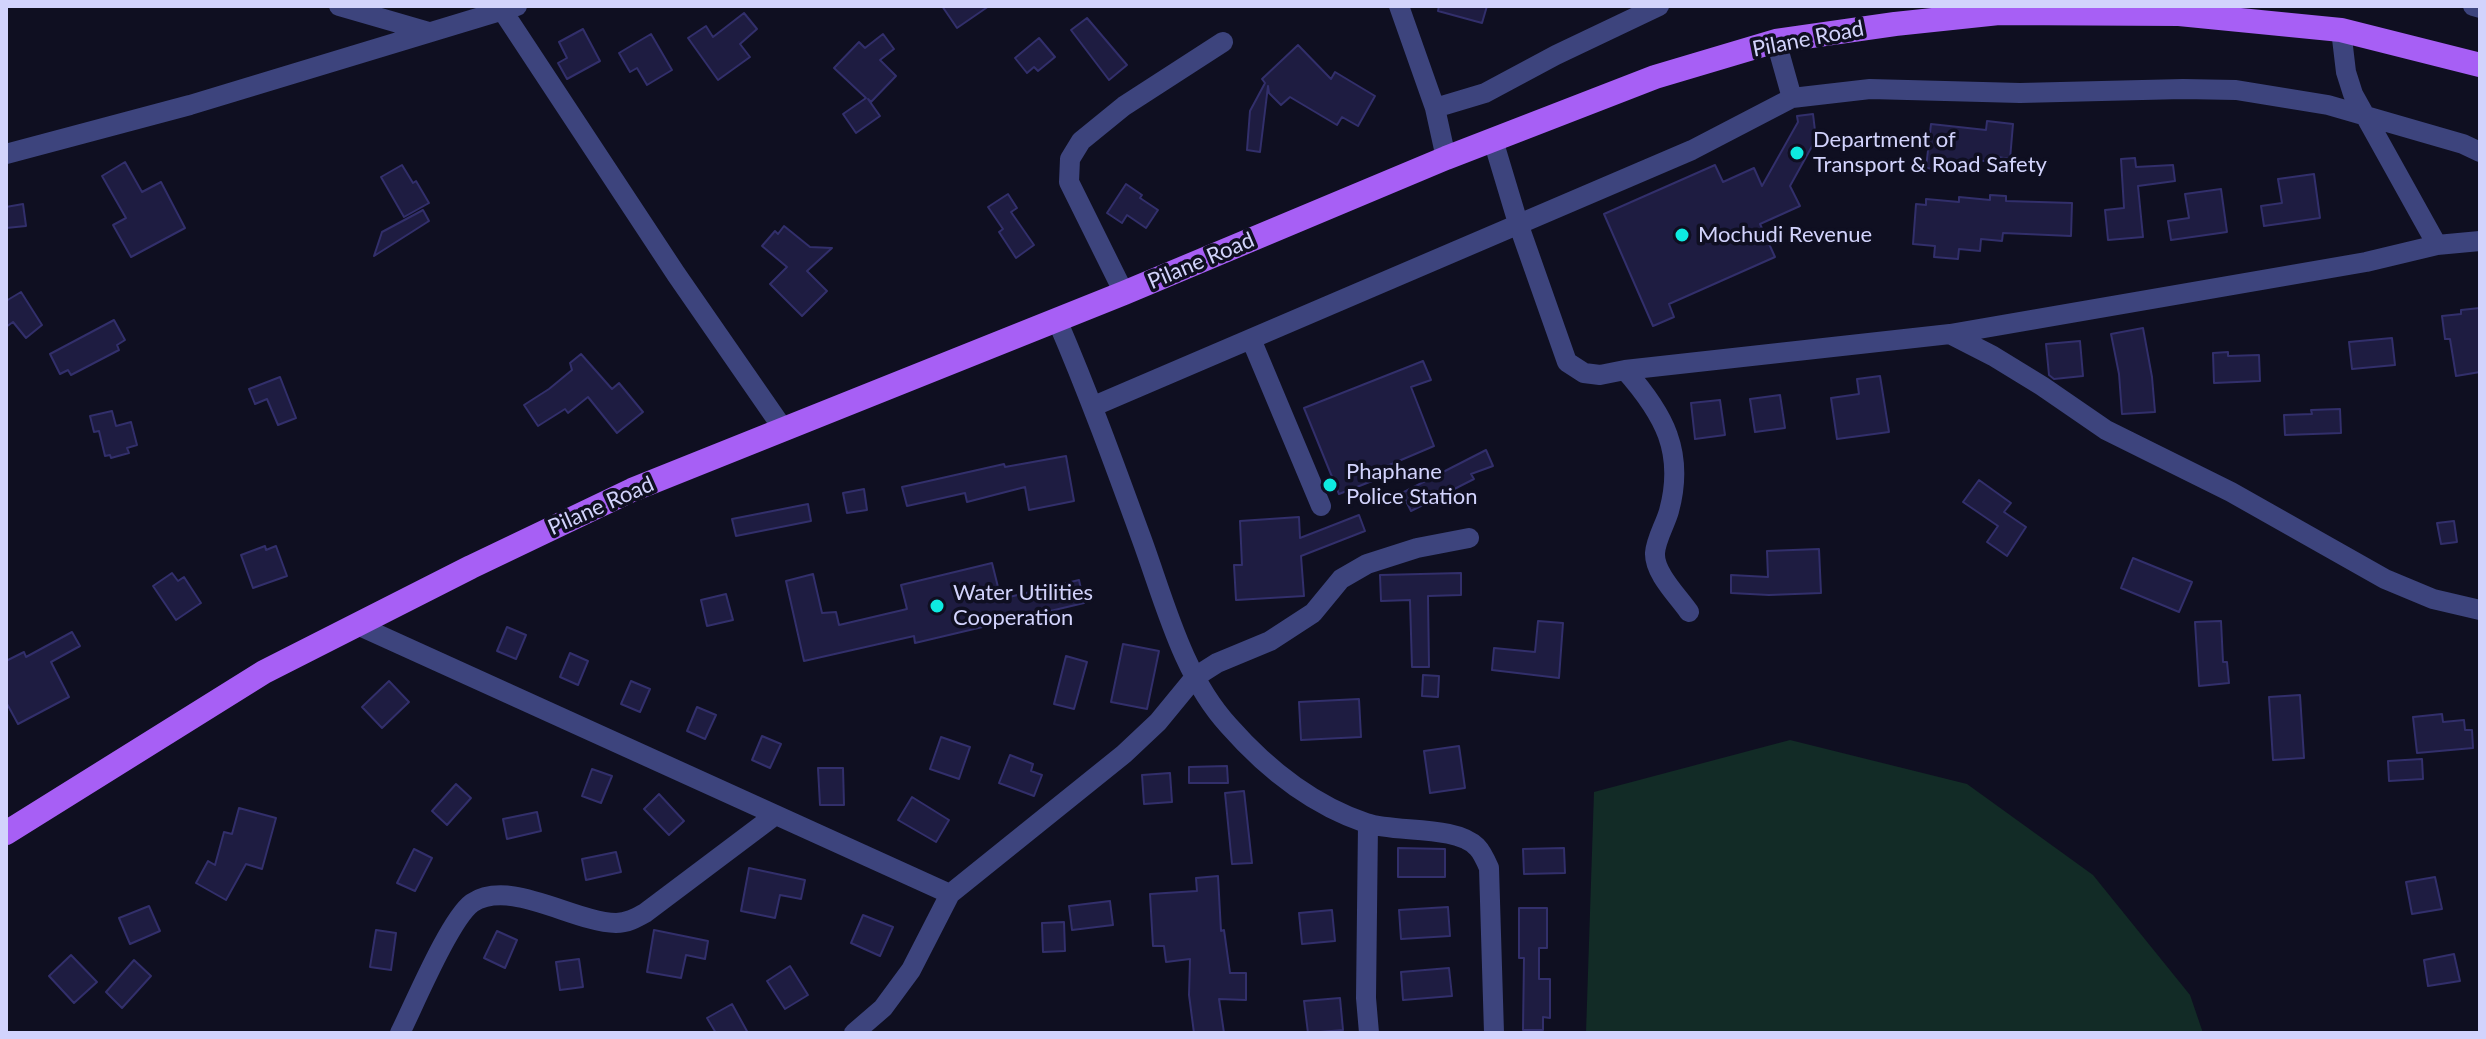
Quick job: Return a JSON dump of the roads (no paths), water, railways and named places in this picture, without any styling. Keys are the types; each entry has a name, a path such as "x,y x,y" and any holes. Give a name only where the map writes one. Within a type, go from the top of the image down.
{"main road":[{"name":"Pilane Road","path":"6,833 264,672 355,624 632,490 1124,293 1446,158 1655,77 1776,41 1998,9 2179,14 2341,30 2480,65"}],"street":[{"path":"339,6 429,32"},
{"path":"1399,6 1435,108 1446,158"},
{"path":"1435,108 1485,93 1569,48 1659,6"},
{"path":"2473,6 2480,8"},
{"path":"6,154 190,105 510,8 676,274 784,430"},
{"path":"2341,30 2346,72 2353,94 2437,245"},
{"path":"1776,41 1792,98"},
{"path":"1124,293 1069,182 1070,159 1081,141 1124,106 1223,42"},
{"path":"1094,406 1692,150 1792,98 1870,89 2020,93 2236,90 2328,105 2463,144 2480,152"},
{"path":"1493,140 1518,223 1567,362 1584,373 1600,375 1950,334 2366,262 2437,245 2480,241"},
{"path":"1057,320 1094,406 1195,677 1228,725 1288,783 1327,806 1368,824 1461,836 1478,847 1489,868 1494,1033"},
{"path":"1950,334 2042,386 2106,430 2231,492 2385,579 2433,599 2480,610"},
{"path":"1251,339 1321,506"},
{"path":"1625,370 1661,416 1674,450 1675,476 1669,510 1655,554 1659,569 1689,612"},
{"path":"854,1033 883,1008 911,970 950,894 1124,754 1158,722 1195,677 1217,663 1270,641 1313,613 1341,579 1367,564 1417,548 1469,538"},
{"path":"355,624 950,894"},
{"path":"400,1033 455,922 472,903 498,895 615,923 630,921 774,816"},
{"path":"1368,824 1366,998 1369,1033"}],"place":[{"name":"Department of Transport & Road Safety","path":"1797,153"},
{"name":"Mochudi Revenue","path":"1682,235"},
{"name":"Phaphane Police Station","path":"1330,485"},
{"name":"Water Utilities Cooperation","path":"937,606"}]}
